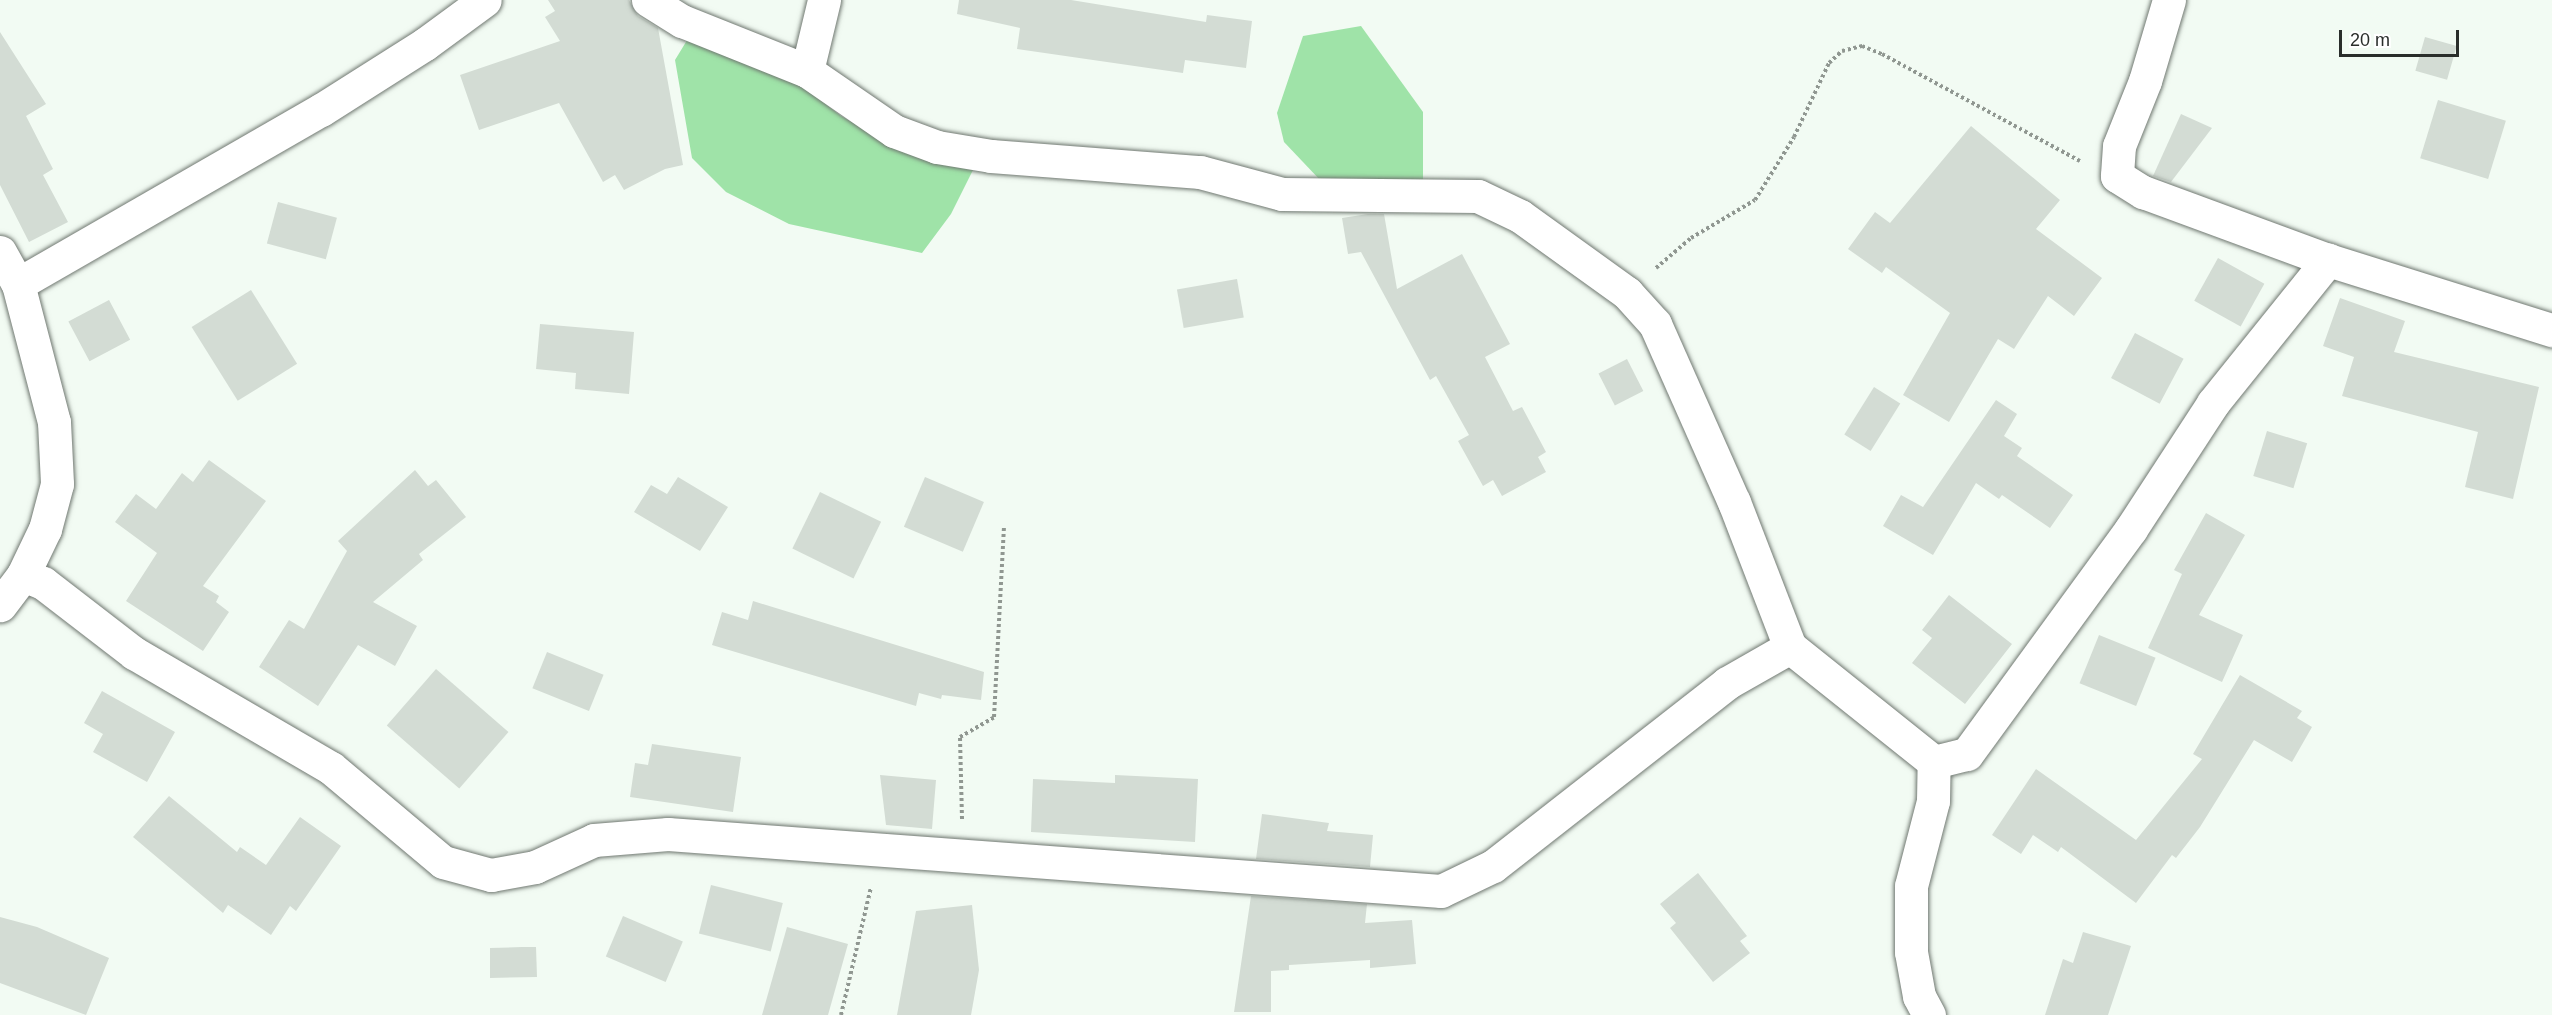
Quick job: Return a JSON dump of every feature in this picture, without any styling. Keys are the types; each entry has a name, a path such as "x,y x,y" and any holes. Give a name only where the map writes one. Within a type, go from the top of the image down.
{"street":[{"path":"18,284 321,110 425,44 485,0"},
{"path":"648,0 682,21 807,71 894,131 937,147 991,156 1200,172 1282,194 1478,196 1520,216 1627,293 1655,324 1734,502 1790,647 1934,762"},
{"path":"807,71 825,0"},
{"path":"2169,0 2145,81 2119,146 2117,176 2143,192 2328,260 2552,330"},
{"path":"0,252 18,284 54,422 57,484 45,529 23,575 0,605"},
{"path":"1934,762 1967,754 2131,529 2213,403 2328,260"},
{"path":"23,575 43,583 134,653 331,768 443,862 491,875 535,867 594,840 668,834 1441,891 1492,866 1727,683 1790,647"},
{"path":"1929,1015 1919,996 1911,952 1911,886 1934,801 1934,762"}],"path":[{"path":"1627,293 1691,238 1755,200 1794,137 1828,63 1842,51 1862,46 1882,54 2091,167 2117,176"},
{"path":"963,856 960,737 994,717 1004,525"},
{"path":"842,1015 879,851"}],"green space":[{"path":"1361,26 1423,112 1423,180 1321,181 1284,142 1277,113 1303,36"},
{"path":"689,37 796,81 841,116 914,156 974,168 951,214 922,253 789,224 726,192 692,158 675,60"}],"building":[{"path":"548,0 629,0 638,16 658,28 683,165 665,169 624,190 615,175 603,182 559,103 479,130 460,75 560,41 545,17 555,11"},
{"path":"959,0 1071,0 1206,22 1207,15 1252,21 1246,68 1185,60 1183,73 1017,49 1020,28 957,14"},
{"path":"0,32 46,104 26,116 53,169 43,175 68,222 29,242 0,185"},
{"path":"2425,37 2457,46 2447,80 2415,71"},
{"path":"2438,100 2506,121 2488,179 2420,158"},
{"path":"2181,114 2212,128 2171,182 2153,176"},
{"path":"1971,126 2060,200 2036,229 2102,278 2074,316 2048,296 2014,349 1998,339 1949,422 1903,395 1950,313 1886,267 1882,273 1848,249 1875,212 1890,223"},
{"path":"278,202 337,218 326,259 267,244"},
{"path":"1384,214 1397,289 1462,254 1510,344 1485,357 1513,411 1522,407 1546,452 1538,457 1546,472 1502,496 1493,480 1483,486 1458,441 1469,435 1436,376 1430,380 1361,252 1348,254 1342,218"},
{"path":"2218,258 2264,284 2241,327 2194,301"},
{"path":"1237,279 1244,317 1184,328 1177,290"},
{"path":"251,290 297,364 238,401 192,327"},
{"path":"2340,298 2405,321 2394,352 2539,387 2513,499 2465,487 2478,432 2342,396 2354,357 2323,346"},
{"path":"109,300 130,340 90,361 68,322"},
{"path":"540,324 634,332 629,394 575,389 576,373 536,369"},
{"path":"2135,333 2184,359 2160,404 2111,378"},
{"path":"1627,359 1643,391 1615,406 1598,374"},
{"path":"1874,387 1900,403 1871,451 1844,434"},
{"path":"1996,400 2017,414 2004,436 2022,448 2017,456 2073,495 2050,528 2002,495 1999,499 1976,483 1933,555 1883,526 1901,495 1923,507"},
{"path":"2267,431 2307,443 2293,488 2253,476"},
{"path":"209,460 266,501 203,586 219,596 216,602 229,612 203,651 126,601 157,553 115,522 136,494 156,509 182,473 193,482"},
{"path":"415,470 428,486 436,480 466,517 419,554 423,560 373,602 417,626 395,666 358,645 318,706 259,667 289,620 304,629 347,551 338,541"},
{"path":"678,477 728,507 700,551 634,512 651,485 667,494"},
{"path":"925,477 984,502 963,552 904,527"},
{"path":"820,492 881,522 854,578 792,549"},
{"path":"2206,513 2245,535 2199,615 2243,635 2222,682 2148,648 2182,574 2174,570"},
{"path":"1949,595 2012,644 1965,704 1912,663 1932,638 1922,630"},
{"path":"753,601 984,672 981,700 942,695 941,699 919,693 916,706 712,645 722,612 748,620"},
{"path":"2099,635 2156,658 2136,706 2080,683"},
{"path":"547,652 604,675 589,711 532,688"},
{"path":"436,669 508,732 459,789 387,726"},
{"path":"2240,675 2302,711 2297,718 2312,727 2292,762 2254,740 2200,827 2176,858 2172,855 2136,903 2061,847 2058,852 2033,835 2021,854 1992,835 2036,769 2136,840 2202,759 2193,754"},
{"path":"102,691 175,732 147,782 93,752 103,734 84,723"},
{"path":"652,744 741,757 733,812 630,797 635,763 648,765"},
{"path":"880,775 936,780 932,829 886,825"},
{"path":"1115,775 1198,779 1195,842 1031,832 1033,779 1115,783"},
{"path":"169,796 237,852 240,847 266,865 300,817 341,846 296,911 290,906 271,935 228,905 223,913 133,837"},
{"path":"1262,814 1329,823 1327,831 1373,835 1370,867 1256,859"},
{"path":"1698,873 1747,936 1740,941 1750,953 1713,982 1670,928 1676,923 1660,904"},
{"path":"711,885 783,903 771,951 699,934"},
{"path":"1251,896 1367,904 1365,923 1412,920 1416,964 1370,968 1370,960 1289,965 1289,970 1271,971 1271,1012 1234,1012"},
{"path":"972,905 979,970 971,1015 897,1015 916,911"},
{"path":"623,916 683,941 666,982 606,957"},
{"path":"0,917 37,927 109,958 86,1015 0,983"},
{"path":"787,927 848,944 828,1015 762,1015"},
{"path":"2083,932 2131,946 2108,1015 2045,1015 2063,959 2073,963"},
{"path":"536,947 537,977 490,978 490,948"}]}
